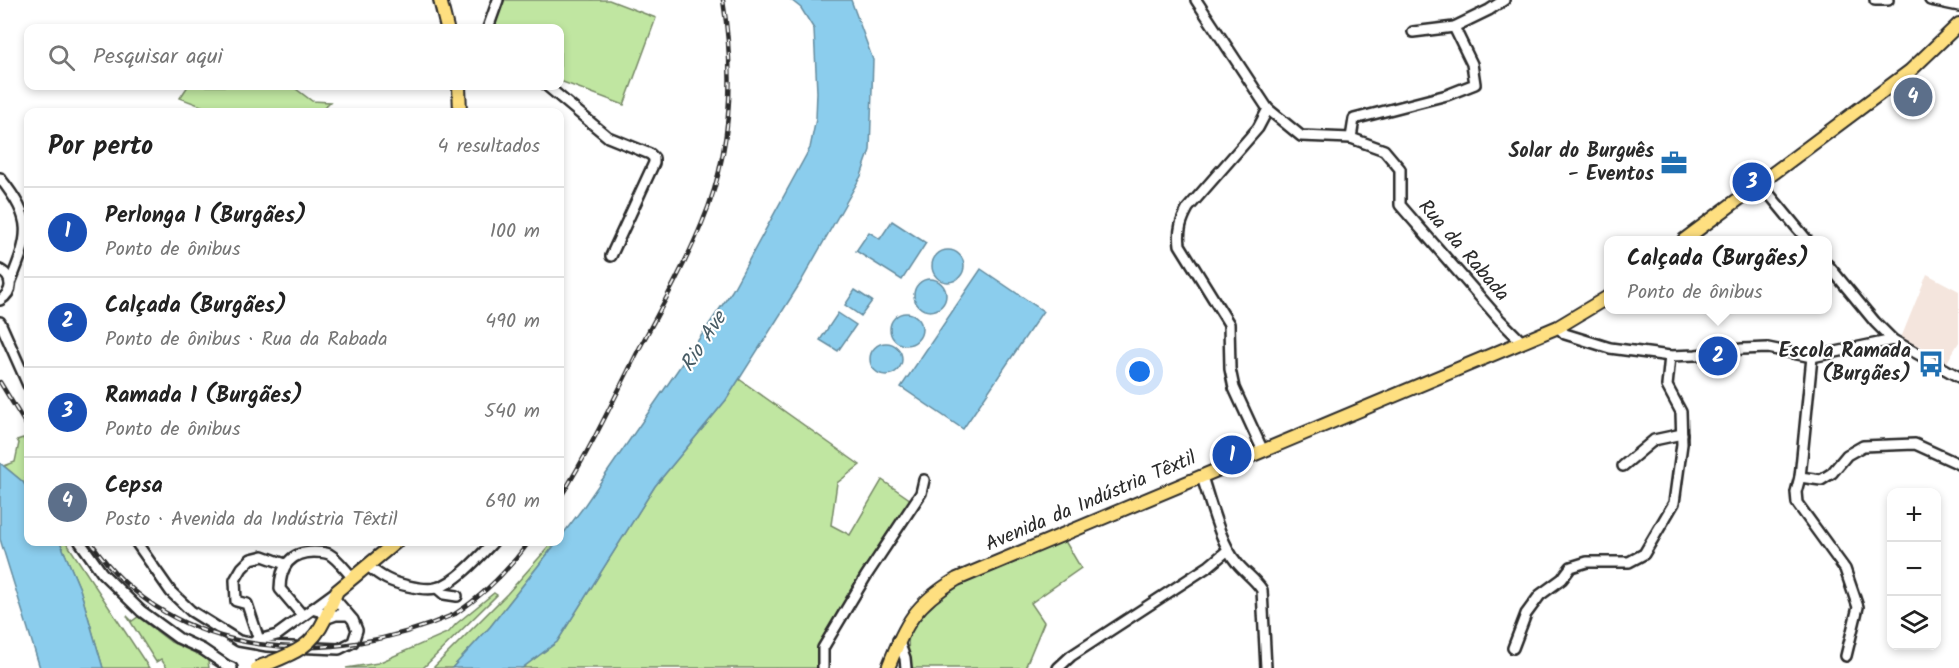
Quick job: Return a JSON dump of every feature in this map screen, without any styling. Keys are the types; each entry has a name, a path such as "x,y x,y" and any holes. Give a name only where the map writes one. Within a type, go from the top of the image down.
{"main road":[{"path":"440,0 446,24"},
{"path":"1689,236 1910,71 1959,24"},
{"path":"459,90 460,108"},
{"name":"Avenida da Indústria Têxtil","path":"888,668 898,640 914,612 935,592 957,579 1558,327 1604,299"},
{"path":"257,668 298,651 317,635 336,594 391,546"}],"street":[{"path":"489,24 498,0"},
{"name":"Rua da Rabada","path":"1196,0 1268,109 1301,136 1351,138 1384,150 1400,169 1400,205 1522,342"},
{"path":"1413,32 1455,27 1504,0"},
{"path":"1875,0 1888,0"},
{"path":"1930,0 1959,6"},
{"path":"1351,138 1354,120 1447,95 1475,84 1472,64 1455,27"},
{"path":"552,90 609,137 650,154 654,158 654,163 611,256"},
{"path":"1263,451 1234,388 1230,369 1229,324 1180,245 1178,232 1188,208 1258,128 1268,109"},
{"path":"0,178 17,199 24,216"},
{"path":"1760,183 1804,236"},
{"path":"10,283 24,246"},
{"path":"0,270 18,263"},
{"path":"0,270 8,276 10,283 10,291 2,299 0,310"},
{"path":"1832,271 1893,340 1959,376"},
{"path":"0,322 24,378"},
{"path":"1558,327 1565,334 1610,348 1670,356 1768,348 1812,357 1893,340"},
{"path":"1513,648 1526,614 1540,595 1562,579 1571,567 1587,562 1629,562 1644,554 1674,503 1682,434 1681,412 1667,386 1670,356"},
{"path":"1812,357 1800,477 1796,492 1797,503 1845,569 1858,607 1846,656"},
{"path":"1623,466 1654,440 1682,434"},
{"path":"1800,477 1821,480 1832,473 1847,455 1863,446 1915,444 1959,464"},
{"path":"1202,477 1228,550 1237,564 1256,581 1262,590 1266,668"},
{"path":"823,668 823,648 866,576 921,493 924,480"},
{"path":"83,546 102,573 141,611 178,638 232,668"},
{"path":"139,546 171,592 191,610 239,641 275,646 339,649 353,642 357,630 336,594 277,635 247,642"},
{"path":"304,546 304,552"},
{"path":"368,566 382,578 397,584 418,588 437,588 479,558 490,546"},
{"path":"1058,668 1071,656 1209,566 1228,550"},
{"path":"303,616 280,589 285,564 292,557 304,552 322,552 331,555 353,578"},
{"path":"260,640 247,604 236,601 235,580 242,568 257,556 285,564"},
{"path":"437,588 444,594 457,596"},
{"path":"312,609 322,612 325,619 336,615 348,615"},
{"path":"275,646 277,635"},
{"path":"898,640 906,668"},
{"path":"211,655 215,668"}],"shaded area":[{"path":"1927,274 1959,291 1959,342 1946,364 1932,358 1931,352 1920,346 1915,347 1901,338"}],"green space":[{"path":"503,0 609,0 656,18 624,105 564,82 564,24 494,24"},
{"path":"185,90 297,90 312,101 330,102 324,108 206,108 180,98"},
{"path":"739,379 860,465 837,483 831,525 850,535 882,480 911,500 821,643 817,654 820,668 522,668 557,642 655,486 726,400"},
{"path":"23,438 24,440 24,484 4,466 15,462 19,443 17,440"},
{"path":"1065,541 1081,568 1031,603 1044,622 1025,668 911,668 909,631 922,612 939,598 980,575"},
{"path":"62,546 69,546 149,668 103,668 80,589"},
{"path":"549,546 554,546 490,627 452,668 433,668 507,594"},
{"path":"494,593 497,595 423,668 346,668 378,663 449,632"},
{"path":"127,616 132,621 138,617 171,642 204,657 208,661 209,668 167,668 161,659 156,662"}],"water":[{"name":"Rio Ave","path":"791,0 851,0 873,60 870,150 861,176 799,285 726,400 655,486 557,642 522,668 452,668 490,627 554,546 564,546 564,533 732,291 810,148 816,119 817,92 814,29 801,8"},
{"path":"892,221 926,243 902,280 856,251 869,232 880,239"},
{"path":"948,250 960,254 964,266 960,278 948,282 936,278 932,266 936,254"},
{"path":"981,269 1043,311 963,429 901,387"},
{"path":"930,279 942,283 946,295 942,307 930,311 918,307 914,295 918,283"},
{"path":"855,290 872,301 861,316 845,305"},
{"path":"838,313 856,325 838,351 820,340"},
{"path":"906,313 918,317 922,329 918,341 906,345 894,341 890,329 894,317"},
{"path":"886,343 898,347 902,359 898,371 886,375 874,371 870,359 874,347"},
{"path":"0,463 24,484 24,546 62,546 80,589 103,668 40,668 0,539"}],"railway":[{"path":"564,491 592,443 680,271 712,196 725,141 730,85 723,0"},
{"path":"0,382 24,421"},
{"path":"94,546 125,582 165,612 210,633 258,644 308,647 358,643 408,631 455,614 495,581 526,546"}],"place":[{"name":"Cepsa","path":"1913,97"},
{"name":"Solar do Burguês - Eventos","path":"1674,163"},
{"name":"Ramada 1 (Burgães)","path":"1752,182"},
{"name":"Calçada (Burgães)","path":"1718,356"},
{"name":"Escola Ramada (Burgães)","path":"1931,364"},
{"name":"Perlonga 1 (Burgães)","path":"1232,455"}]}
